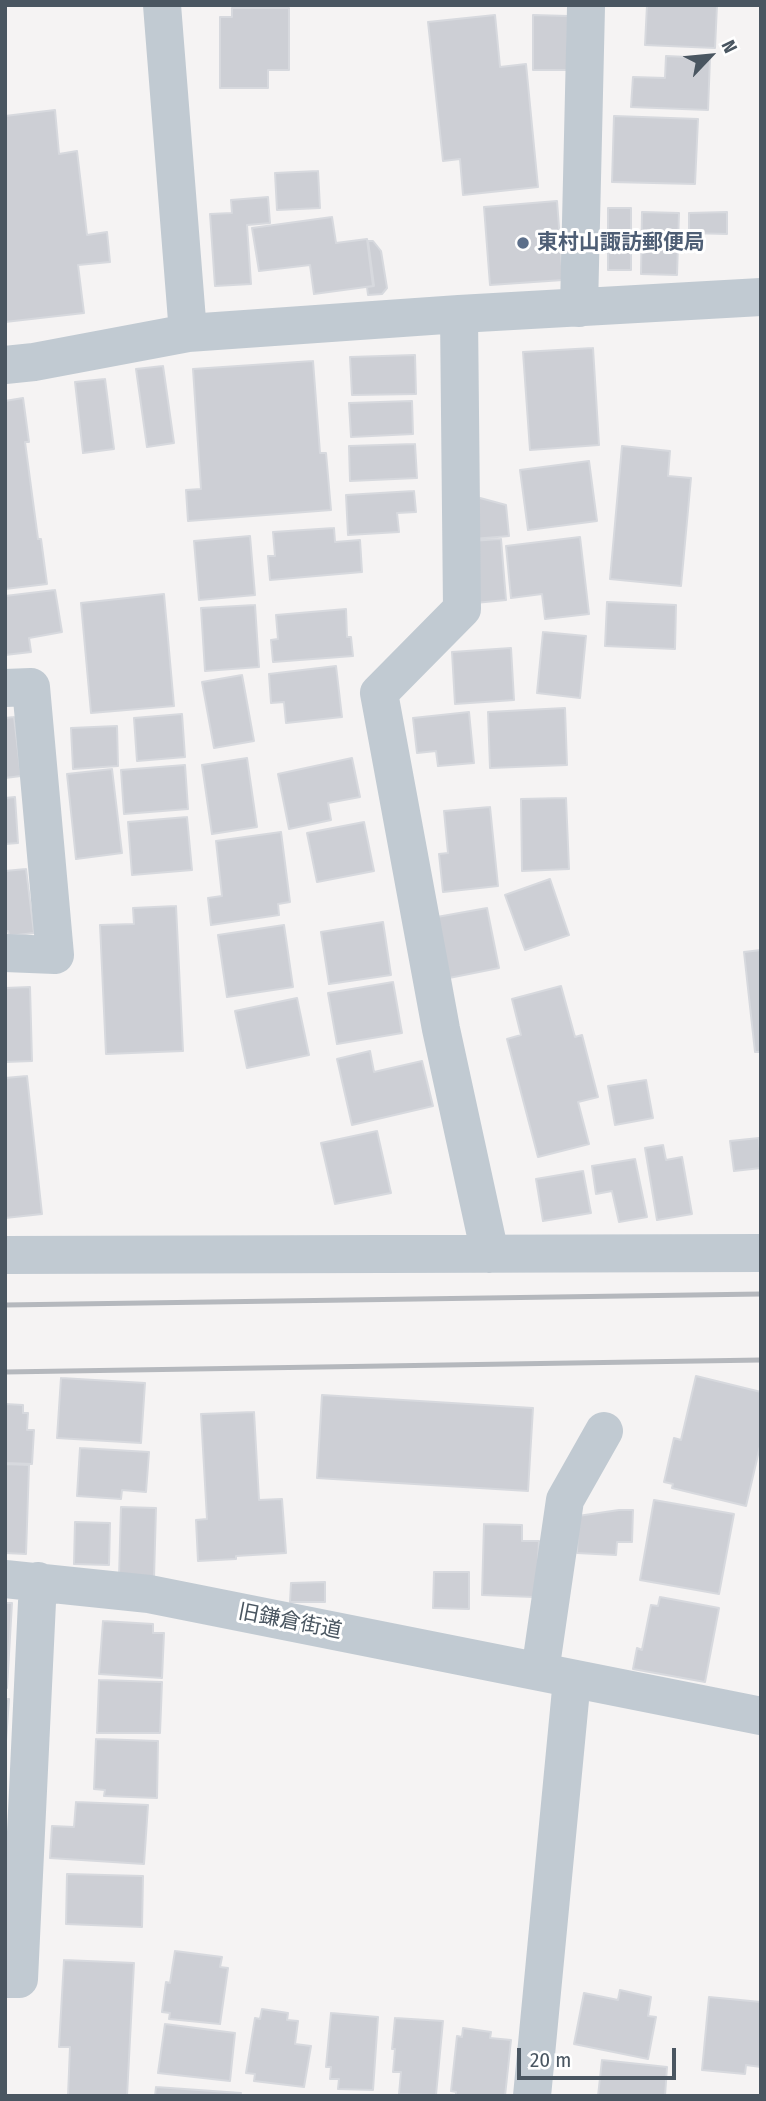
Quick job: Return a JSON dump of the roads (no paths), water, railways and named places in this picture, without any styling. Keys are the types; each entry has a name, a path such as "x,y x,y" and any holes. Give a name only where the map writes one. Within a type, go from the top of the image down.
{"street":[{"path":"162,5 188,333"},
{"path":"579,307 586,7"},
{"path":"5,365 188,333 761,297"},
{"path":"459,314 462,608 379,694 441,1029 491,1254"},
{"path":"5,688 31,687 55,955 5,954"},
{"path":"5,1255 761,1253"},
{"path":"532,2096 565,1500 604,1431"},
{"path":"5,1979 19,1979 22,1580"},
{"name":"旧鎌倉街道","path":"22,1580 149,1594 761,1716"}],"railway":[{"path":"5,1305 761,1294"},
{"path":"5,1372 761,1360"}],"place":[{"name":"東村山諏訪郵便局","path":"523,243"}]}
